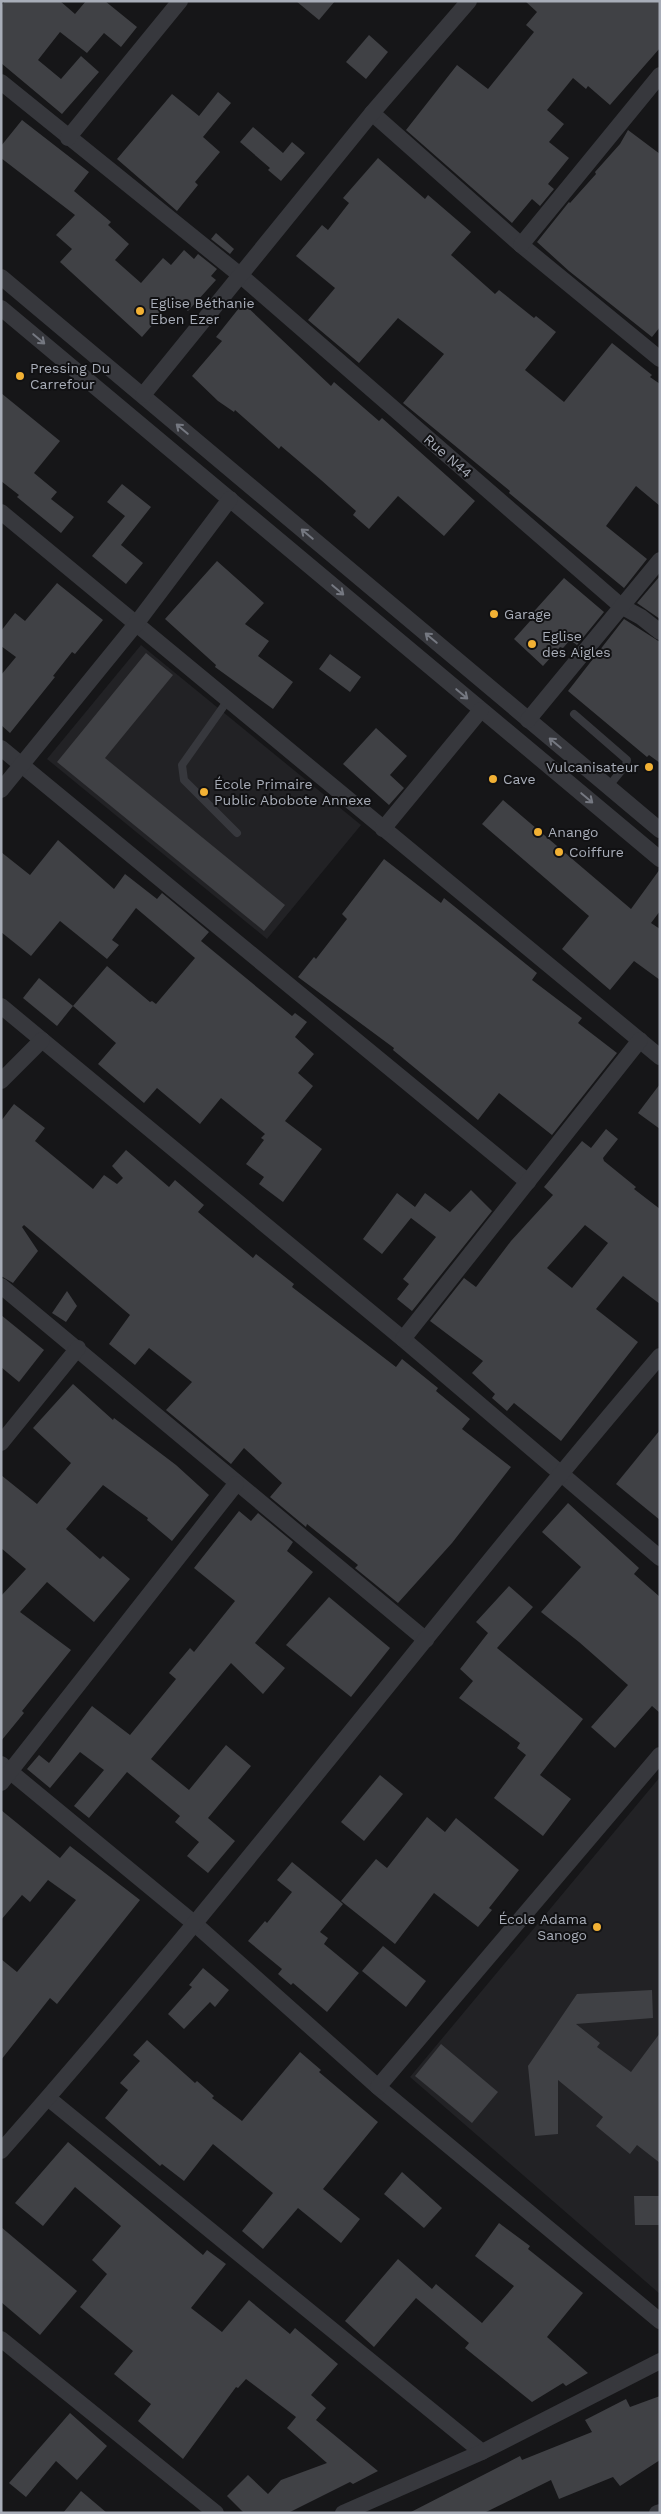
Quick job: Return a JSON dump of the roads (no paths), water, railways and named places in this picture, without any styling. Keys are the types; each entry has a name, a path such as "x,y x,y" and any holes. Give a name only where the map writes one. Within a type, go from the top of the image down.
{"street":[{"path":"68,138 180,1"},
{"path":"143,396 372,113 469,1"},
{"path":"521,244 660,75"},
{"name":"Rue N44","path":"1,82 240,275 621,606 641,617 660,632"},
{"path":"372,113 521,244 660,359"},
{"path":"1,277 660,830"},
{"path":"1,308 660,859"},
{"path":"1,790 136,624 230,499"},
{"path":"1,512 660,1057"},
{"path":"528,720 660,560"},
{"path":"384,829 481,710"},
{"path":"1,748 528,1182"},
{"path":"1,1006 402,1339 660,1558"},
{"path":"1,1081 42,1040"},
{"path":"402,1339 640,1040"},
{"path":"1,1286 78,1348 236,1484 426,1640"},
{"path":"1,1443 78,1348"},
{"path":"1,2151 196,1924 560,1473 660,1356"},
{"path":"236,1484 5,1773 196,1924 378,2087 660,2321"},
{"path":"378,2087 559,1877 660,1755"},
{"path":"48,2098 482,2452"},
{"path":"1,2339 216,2513"},
{"path":"343,2513 482,2452 660,2361"}],"lane":[{"path":"228,700 182,765 184,780 237,832"},
{"path":"574,714 627,760 626,765 608,787"}],"place":[{"name":"Eglise Béthanie Eben Ezer","path":"140,311"},
{"name":"Pressing Du Carrefour","path":"20,376"},
{"name":"Garage","path":"494,614"},
{"name":"Eglise des Aigles","path":"532,644"},
{"name":"Vulcanisateur","path":"649,767"},
{"name":"Cave","path":"493,779"},
{"name":"École Primaire Public Abobote Annexe","path":"204,792"},
{"name":"Anango","path":"538,832"},
{"name":"Coiffure","path":"559,852"},
{"name":"École Adama Sanogo","path":"597,1927"}]}
